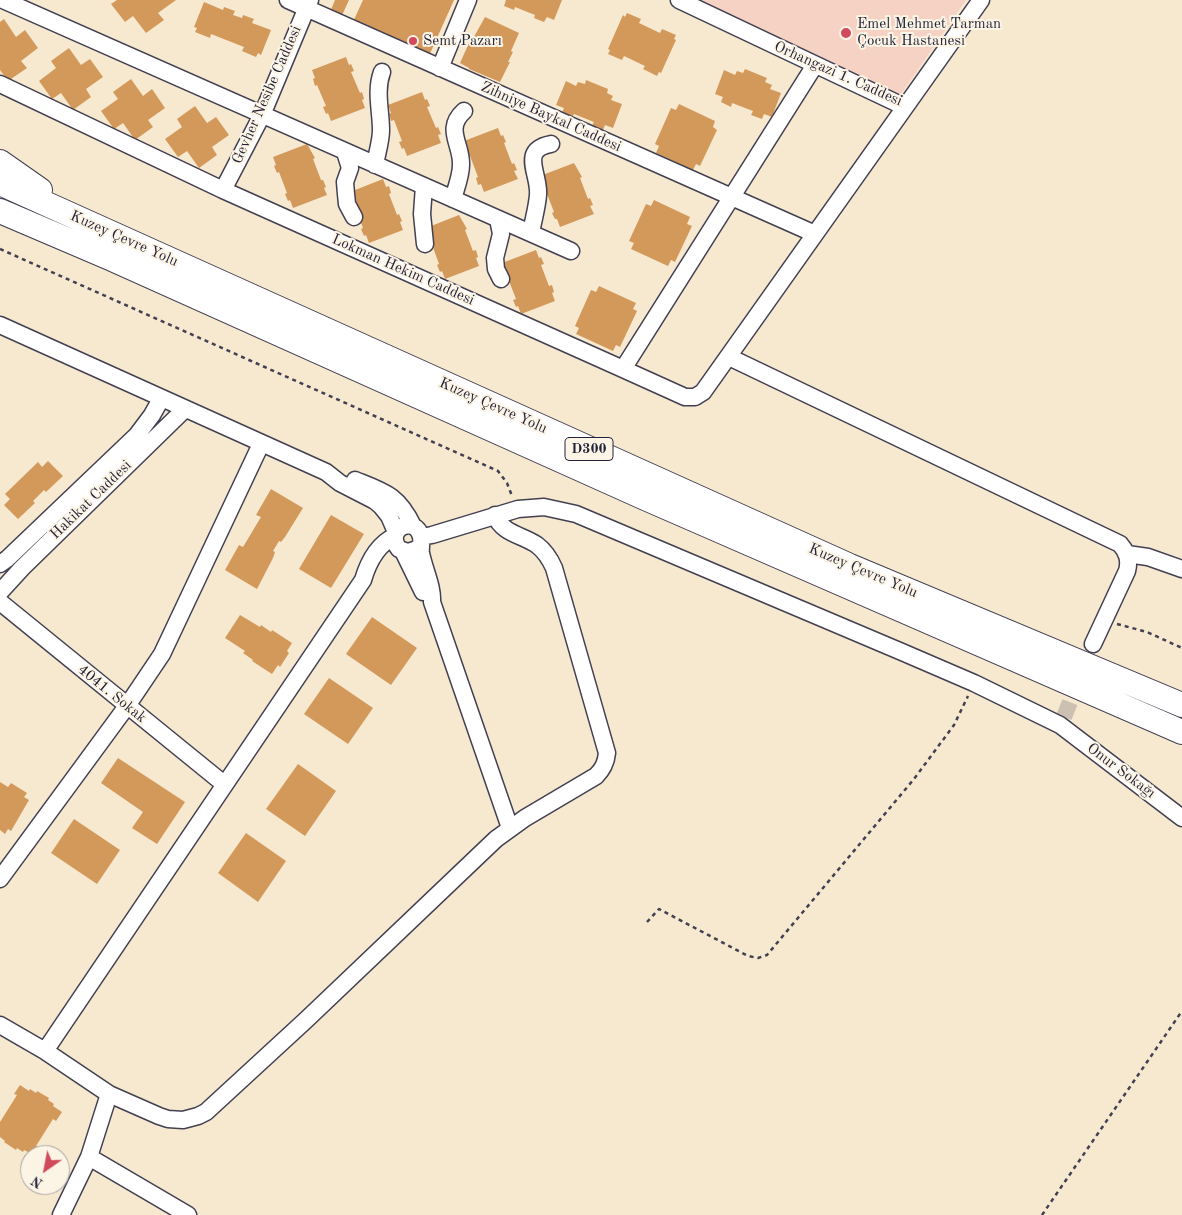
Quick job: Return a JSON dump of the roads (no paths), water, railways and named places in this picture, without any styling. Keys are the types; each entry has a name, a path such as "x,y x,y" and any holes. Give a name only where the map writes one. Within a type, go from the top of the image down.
{"highway":[{"path":"0,162 82,220"},
{"name":"Kuzey Çevre Yolu","path":"0,184 850,566 1182,705"},
{"name":"Kuzey Çevre Yolu","path":"0,211 110,258 645,498 1182,732"}],"street":[{"path":"3,0 571,251"},
{"name":"Zihniye Baykal Caddesi","path":"288,0 308,4 440,68 815,234"},
{"path":"440,68 468,0"},
{"name":"Orhangazi 1. Caddesi","path":"679,0 905,107 981,0"},
{"name":"Gevher Nesibe Caddesi","path":"224,190 262,115 308,4"},
{"path":"623,369 815,65"},
{"path":"375,165 381,133 378,106 382,72"},
{"name":"Lokman Hekim Caddesi","path":"0,84 224,190 680,396 690,398 703,392 729,357 905,107"},
{"path":"453,199 462,163 454,125 457,116 464,110"},
{"path":"531,234 539,194 533,157 536,150 543,145 551,144"},
{"path":"345,152 350,168 345,182 347,204 354,217"},
{"path":"424,186 422,214 425,244"},
{"path":"498,219 501,234 495,258 496,269 502,279"},
{"path":"0,325 261,444 326,472 342,475 388,494 401,505 418,536 432,594 432,602 510,828"},
{"path":"729,357 1120,544 1129,559 1127,571 1093,644"},
{"name":"Hakikat Caddesi","path":"0,564 7,560 137,435 161,399"},
{"name":"Hakikat Caddesi","path":"0,592 22,568 185,409"},
{"path":"0,879 127,706 162,654 261,444"},
{"path":"326,472 340,483 375,500 381,506 389,516 398,542 425,597 432,602"},
{"name":"Onur Sokağı","path":"418,536 432,535 518,509 544,507 576,514 1062,721 1182,818"},
{"path":"0,1025 109,1094 168,1120 190,1119 206,1112 510,828 596,776 605,766 607,753 554,568 544,551 537,545 502,527 495,515"},
{"path":"398,542 404,526 418,536"},
{"path":"45,1052 363,580 367,568 381,546 387,540 398,542 412,552 418,536"},
{"path":"1127,554 1156,560 1182,569"},
{"name":"4041. Sokak","path":"0,602 224,784"},
{"path":"61,1215 89,1157 109,1094"},
{"path":"89,1157 188,1215"}],"tunnel":[{"path":"1064,717 1093,644"}],"place":[{"name":"Emel Mehmet Tarman Çocuk Hastanesi","path":"846,33"},
{"name":"Semt Pazarı","path":"413,41"}]}
